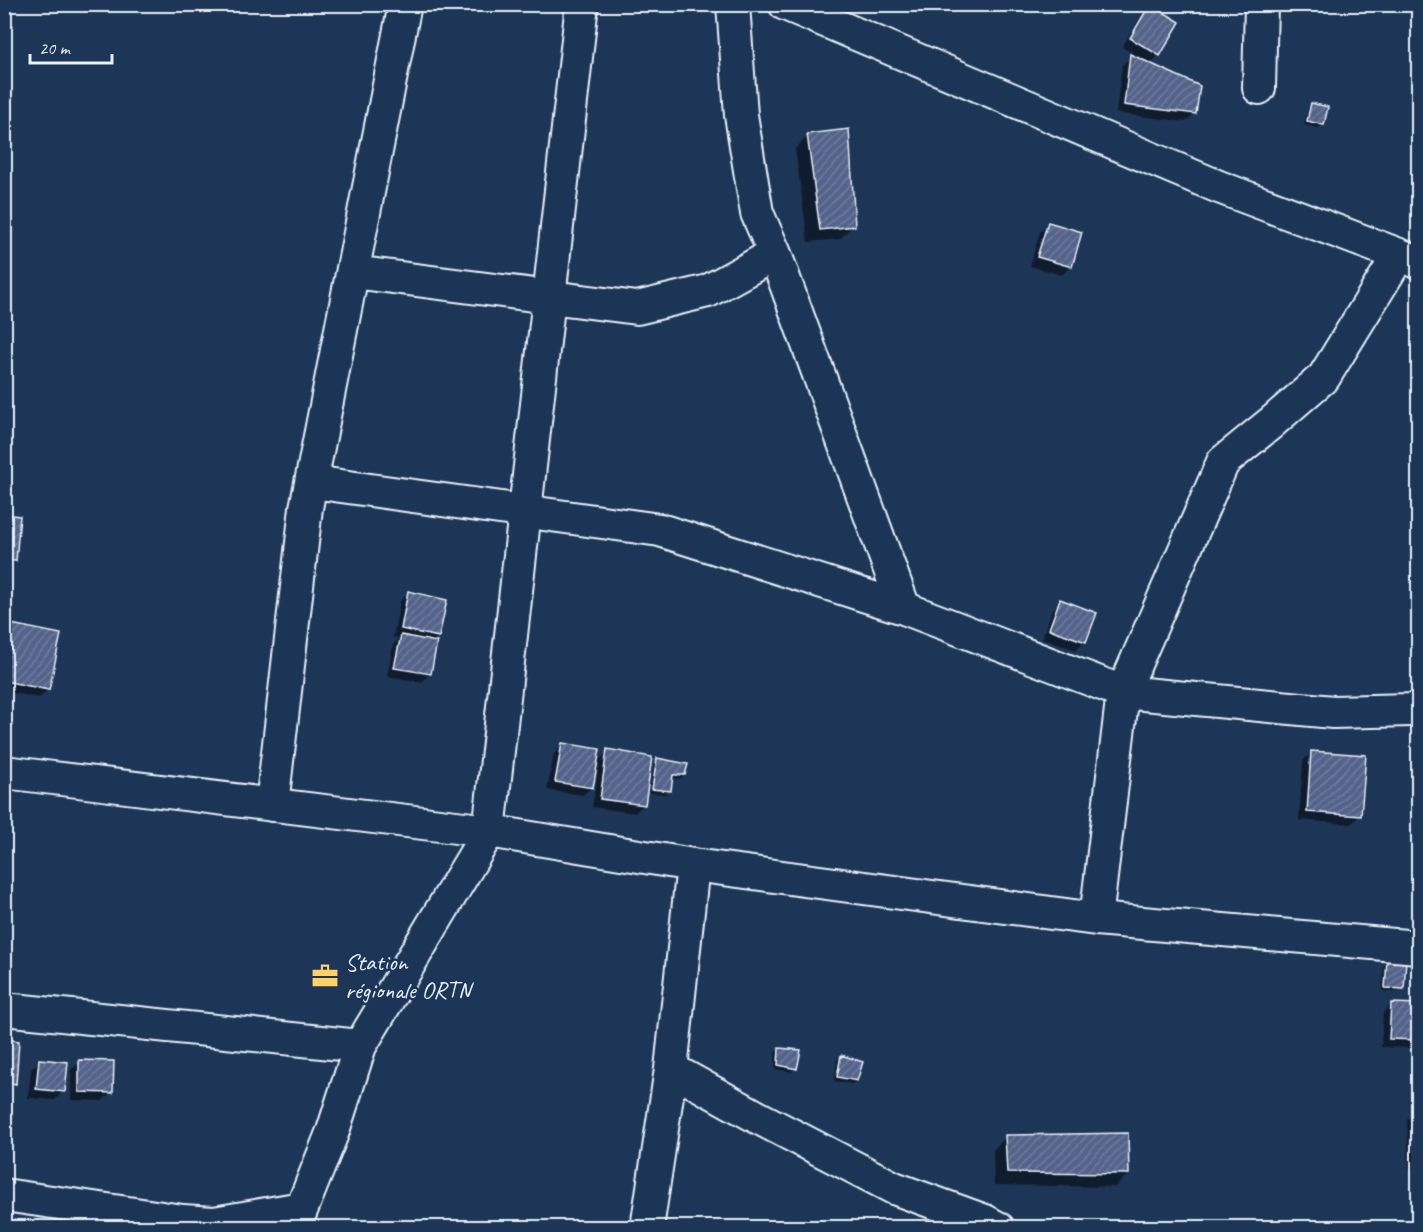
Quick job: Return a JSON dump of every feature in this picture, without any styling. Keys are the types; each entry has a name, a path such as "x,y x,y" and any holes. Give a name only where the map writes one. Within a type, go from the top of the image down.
{"street":[{"path":"272,805 305,519 405,4"},
{"path":"4,1195 183,1221 214,1223 298,1218 333,1131 360,1046 489,831 582,4"},
{"path":"733,4 741,115 757,213 775,254 904,608"},
{"path":"785,4 1219,187 1409,259 1324,377 1223,462 1123,692 1096,919"},
{"path":"1259,88 1261,4"},
{"path":"353,272 637,308 708,291 775,254"},
{"path":"312,482 660,530 904,608 1123,692 1332,712 1419,709"},
{"path":"4,772 489,831 693,865 1096,919 1419,947"},
{"path":"647,1227 671,1069 693,865"},
{"path":"4,1009 360,1046"},
{"path":"671,1069 759,1118 894,1188 998,1227"}],"building":[{"path":"1150,4 1180,22 1160,56 1130,38"},
{"path":"1130,54 1200,86 1196,114 1124,105"},
{"path":"1311,103 1328,107 1324,125 1307,121"},
{"path":"849,129 855,226 820,230 807,134"},
{"path":"1048,222 1082,232 1072,267 1037,257"},
{"path":"4,514 20,516 16,561 4,560"},
{"path":"408,591 447,600 439,637 401,629"},
{"path":"1060,599 1097,613 1086,642 1049,629"},
{"path":"11,624 61,634 49,690 4,681 4,658"},
{"path":"401,635 437,642 431,674 394,668"},
{"path":"562,743 600,749 593,788 555,782"},
{"path":"607,749 652,757 645,805 600,799"},
{"path":"1311,751 1366,755 1361,816 1307,812"},
{"path":"657,758 688,764 685,775 673,775 671,791 652,789"},
{"path":"1387,959 1406,960 1404,989 1385,988"},
{"path":"1391,1003 1418,1004 1418,1040 1389,1039"},
{"path":"4,1039 19,1041 16,1084 4,1082"},
{"path":"779,1048 801,1050 797,1069 778,1065"},
{"path":"841,1055 863,1062 857,1081 837,1077"},
{"path":"39,1059 68,1062 65,1092 36,1089"},
{"path":"79,1060 114,1061 113,1093 79,1092"},
{"path":"1415,1110 1418,1110 1418,1162 1417,1162"},
{"path":"1128,1133 1129,1174 1007,1173 1005,1135"}],"place":[{"name":"Station régionale ORTN","path":"325,976"}]}
